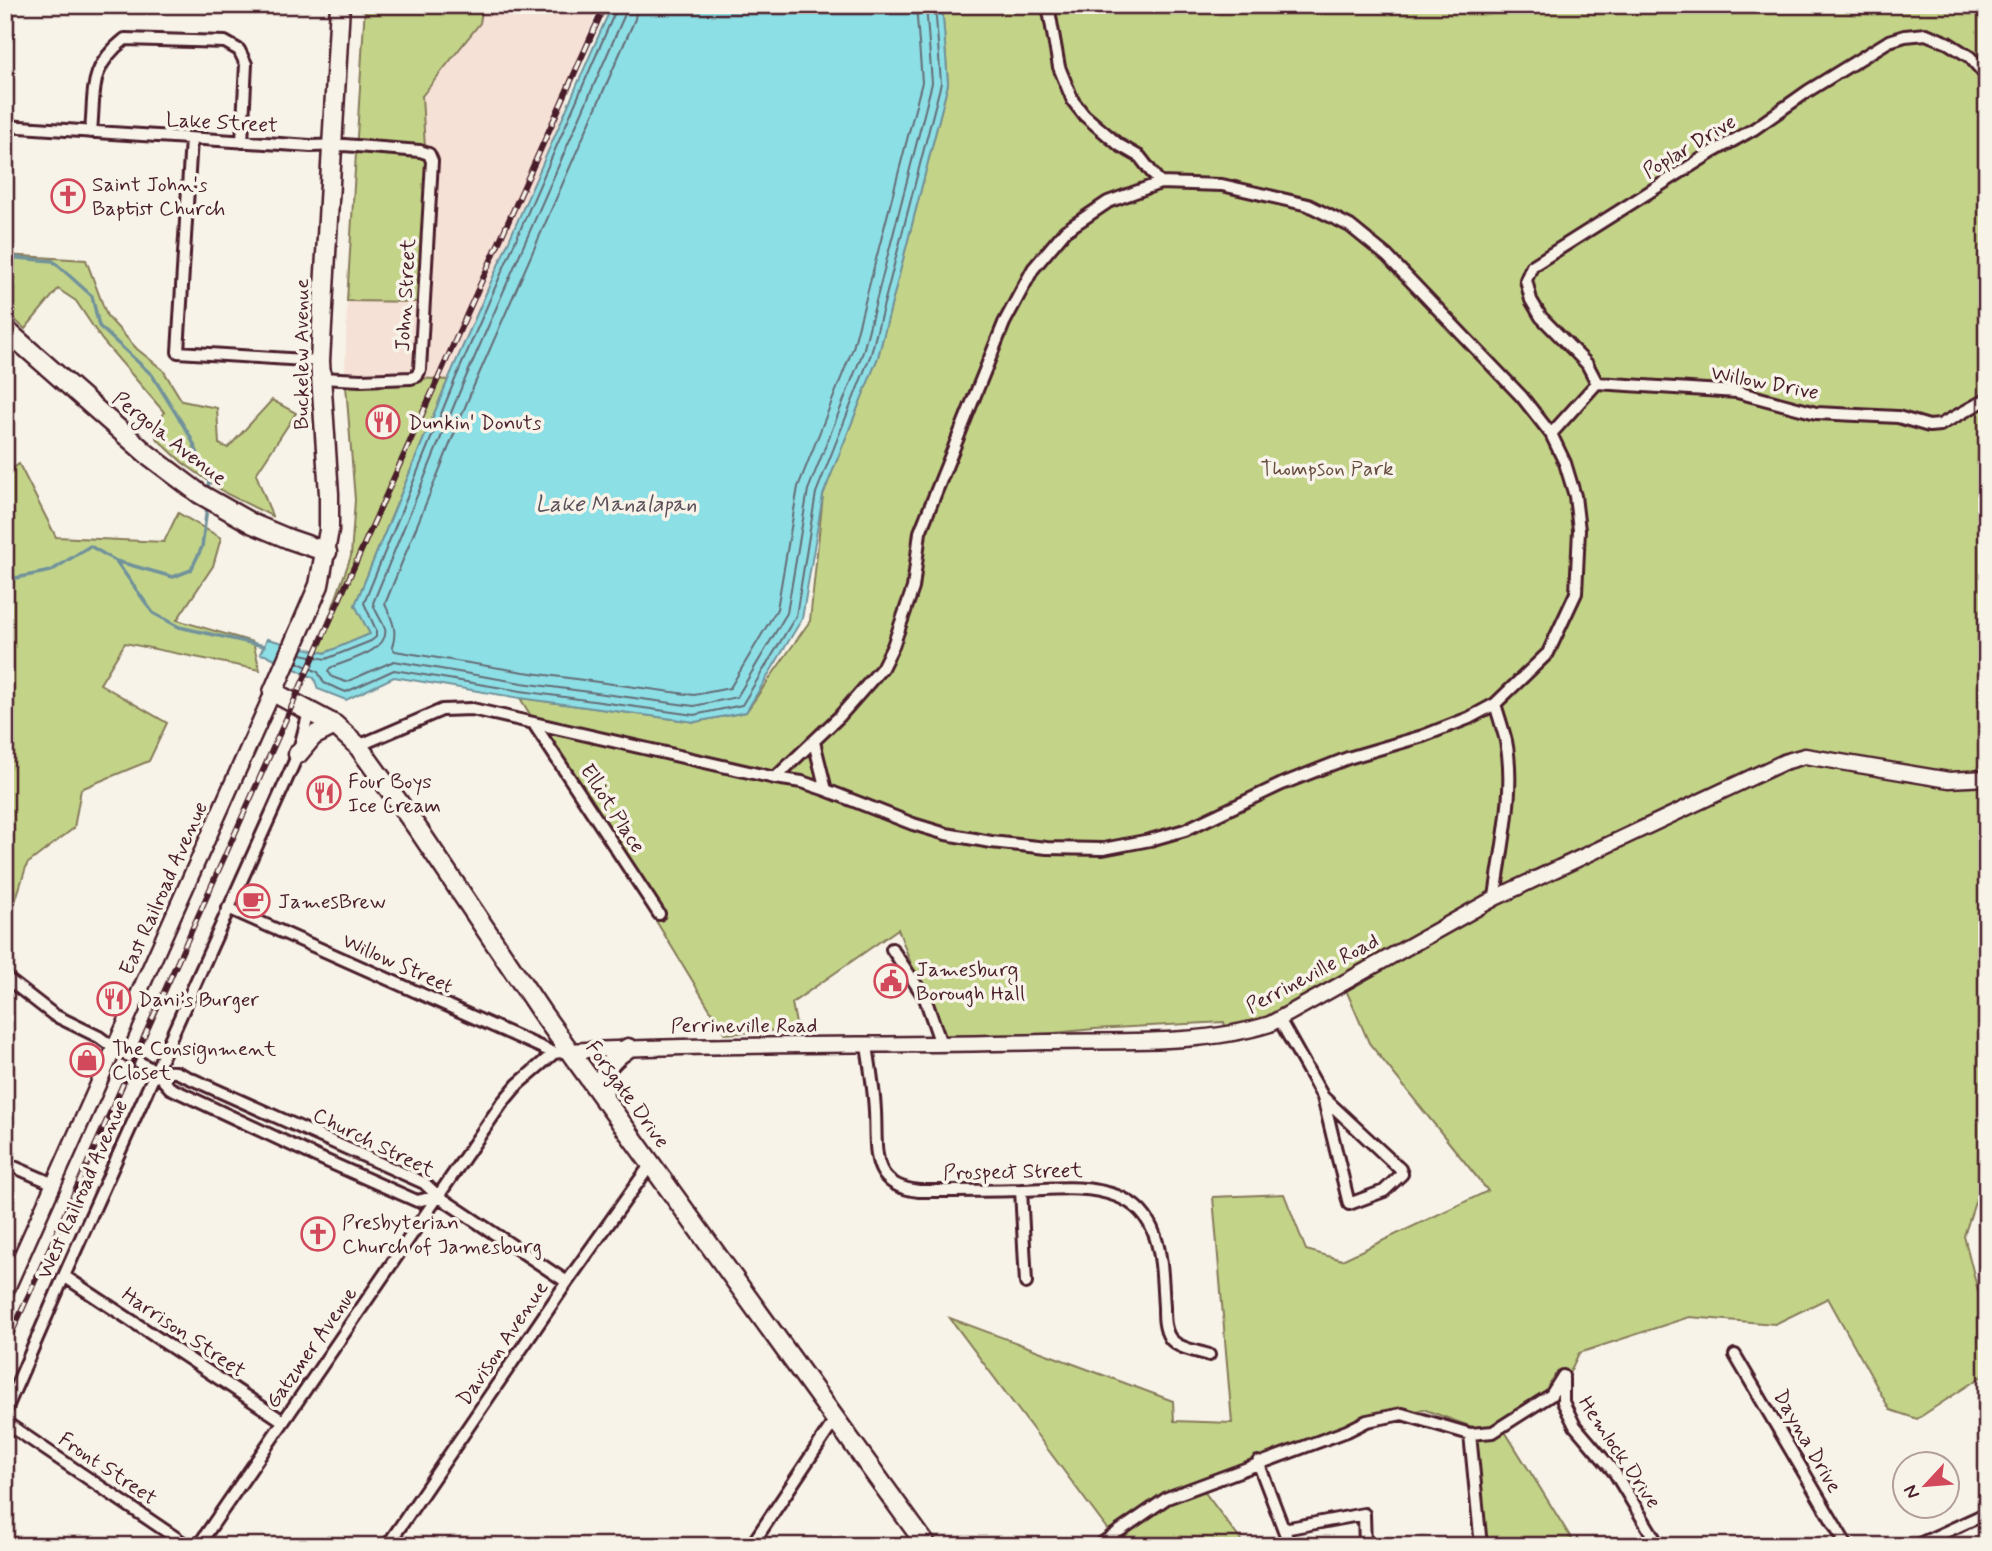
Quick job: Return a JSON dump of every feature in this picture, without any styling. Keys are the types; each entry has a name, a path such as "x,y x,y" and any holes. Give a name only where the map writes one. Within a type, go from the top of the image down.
{"main road":[{"name":"Buckelew Avenue","path":"273,692 319,584 327,552 330,522 320,369 330,145 340,5"},
{"name":"Pergola Avenue","path":"5,329 147,454 200,494 225,509 289,539 327,552"},
{"name":"Forsgate Drive","path":"273,692 335,725 358,746 420,832 561,1051 604,1100 927,1546"},
{"path":"298,754 313,736 335,725"},
{"path":"604,1100 603,1077 607,1066 628,1048"}],"street":[{"path":"1048,5 1059,67 1073,102 1119,145 1140,157 1160,183"},
{"name":"Poplar Drive","path":"1597,383 1587,364 1541,317 1531,300 1526,280 1532,266 1754,129 1808,91 1889,41 1926,34 1948,43 1970,57 1987,77"},
{"path":"90,132 97,71 109,51 125,39 225,42 239,50 246,64 242,142"},
{"name":"Lake Street","path":"5,126 420,151 429,154 432,160"},
{"path":"191,139 178,352 320,369"},
{"name":"John Street","path":"320,369 361,380 417,376 420,369 432,160"},
{"path":"358,746 442,710 472,709 775,778 802,782 903,821 946,834 1047,848 1103,849 1150,840 1185,830 1282,784 1348,758 1423,736 1469,718 1495,704 1548,653 1576,593 1579,530 1575,496 1566,463 1551,434 1522,397 1387,256 1350,226 1308,205 1223,185 1160,183 1108,202 1065,231 1033,269 1004,323 920,532 913,588 893,646 882,668 814,742 775,778"},
{"path":"1551,434 1597,383"},
{"name":"Willow Drive","path":"1597,383 1737,392 1816,413 1898,417 1929,426 1940,425 1987,399"},
{"name":"East Railroad Avenue","path":"5,1293 273,692"},
{"path":"1495,704 1506,742 1508,771 1507,811 1495,898"},
{"name":"West Railroad Avenue","path":"5,1412 298,754 309,712"},
{"name":"Elliot Place","path":"534,724 659,915"},
{"path":"814,742 826,790"},
{"name":"Perrineville Road","path":"561,1051 693,1044 941,1044 1207,1037 1245,1031 1279,1019 1495,898 1756,773 1805,756 1949,780 1987,778"},
{"name":"Willow Street","path":"228,908 561,1051"},
{"path":"892,949 925,998 941,1044"},
{"name":"Church Street","path":"5,976 54,1016 99,1037 155,1071 170,1088 417,1201 438,1196"},
{"path":"1279,1019 1323,1097 1349,1204 1384,1191 1402,1174 1400,1169 1323,1097"},
{"name":"Prospect Street","path":"867,1045 878,1164 888,1180 903,1189 919,1191 1082,1188 1118,1196 1145,1216 1155,1233 1160,1250 1165,1324 1170,1338 1185,1348 1209,1355"},
{"name":"Gatzmer Avenue","path":"198,1546 511,1092 561,1051"},
{"name":"Church Street","path":"155,1071 176,1072 320,1135 424,1183 438,1196"},
{"path":"5,1163 54,1184"},
{"name":"Davison Avenue","path":"387,1546 566,1282 651,1164"},
{"path":"1021,1190 1026,1283"},
{"path":"438,1196 566,1282"},
{"name":"Harrison Street","path":"64,1276 283,1421"},
{"name":"Dayna Drive","path":"1735,1355 1847,1546"},
{"name":"Hemlock Drive","path":"1471,1434 1493,1432 1551,1395 1563,1376 1563,1402 1575,1426 1615,1473 1659,1546"},
{"path":"1098,1546 1167,1498 1347,1431 1367,1421 1402,1414 1471,1434 1481,1546"},
{"path":"751,1546 835,1420"},
{"name":"Front Street","path":"5,1422 188,1546"},
{"path":"1258,1462 1290,1546"},
{"path":"1916,1546 1987,1513"},
{"path":"1284,1529 1364,1514 1365,1546"}],"shaded area":[{"path":"483,5 598,5 560,121 448,380 345,373 347,301 425,302 429,217 422,96 480,23"}],"green space":[{"path":"365,5 483,5 480,23 422,96 429,217 425,302 347,301"},
{"name":"Thompson Park","path":"942,5 1987,5 1987,1193 1977,1196 1964,1236 1987,1326 1987,1373 1917,1419 1890,1410 1828,1298 1775,1324 1689,1317 1579,1353 1562,1388 1501,1425 1576,1546 1484,1546 1475,1428 1423,1409 1197,1482 1245,1546 1093,1546 1110,1533 950,1318 1173,1401 1174,1421 1232,1423 1213,1197 1284,1194 1306,1250 1342,1260 1488,1191 1369,1043 1343,983 1279,1019 1251,1021 1225,1027 1224,1022 1094,1029 941,1044 898,929 792,1003 797,1029 725,1034 520,698 695,722 746,712 810,621 823,495 878,357 948,84"},
{"path":"5,255 86,260 107,316 137,349 163,370 182,401 217,408 219,444 228,448 272,400 296,413 256,474 272,516 227,494 183,463 156,438 164,412 102,340 76,301 58,289 25,329 5,311"},
{"path":"345,373 448,380 355,605 370,634 325,653 317,651 351,556 355,500"},
{"path":"19,464 56,537 164,542 178,513 221,538 213,566 177,620 253,642 260,670 125,643 100,684 167,723 149,761 81,789 74,828 27,864 5,934 5,474"}],"water":[{"name":"Lake Manalapan","path":"612,5 942,5 948,84 878,357 823,495 802,619 746,712 695,722 520,698 394,677 346,700 318,689 314,678 260,654 267,639 325,653 370,634 355,605 448,380"}],"waterway":[{"path":"5,257 53,261 92,296 99,326 152,375 190,436 209,479 208,492"},
{"path":"116,561 173,577 191,570 202,547 207,507"},
{"path":"5,580 51,571 90,546 116,561 153,613 179,627 264,646"}],"railway":[{"path":"5,1348 605,5"}],"place":[{"name":"Saint John's Baptist Church","path":"68,196"},
{"name":"Dunkin' Donuts","path":"383,422"},
{"name":"Four Boys Ice Cream","path":"324,793"},
{"name":"JamesBrew","path":"253,901"},
{"name":"Jamesburg Borough Hall","path":"891,981"},
{"name":"Dani’s Burger","path":"114,999"},
{"name":"The Consignment Closet","path":"87,1060"},
{"name":"Presbyterian Church of Jamesburg","path":"318,1234"}]}
